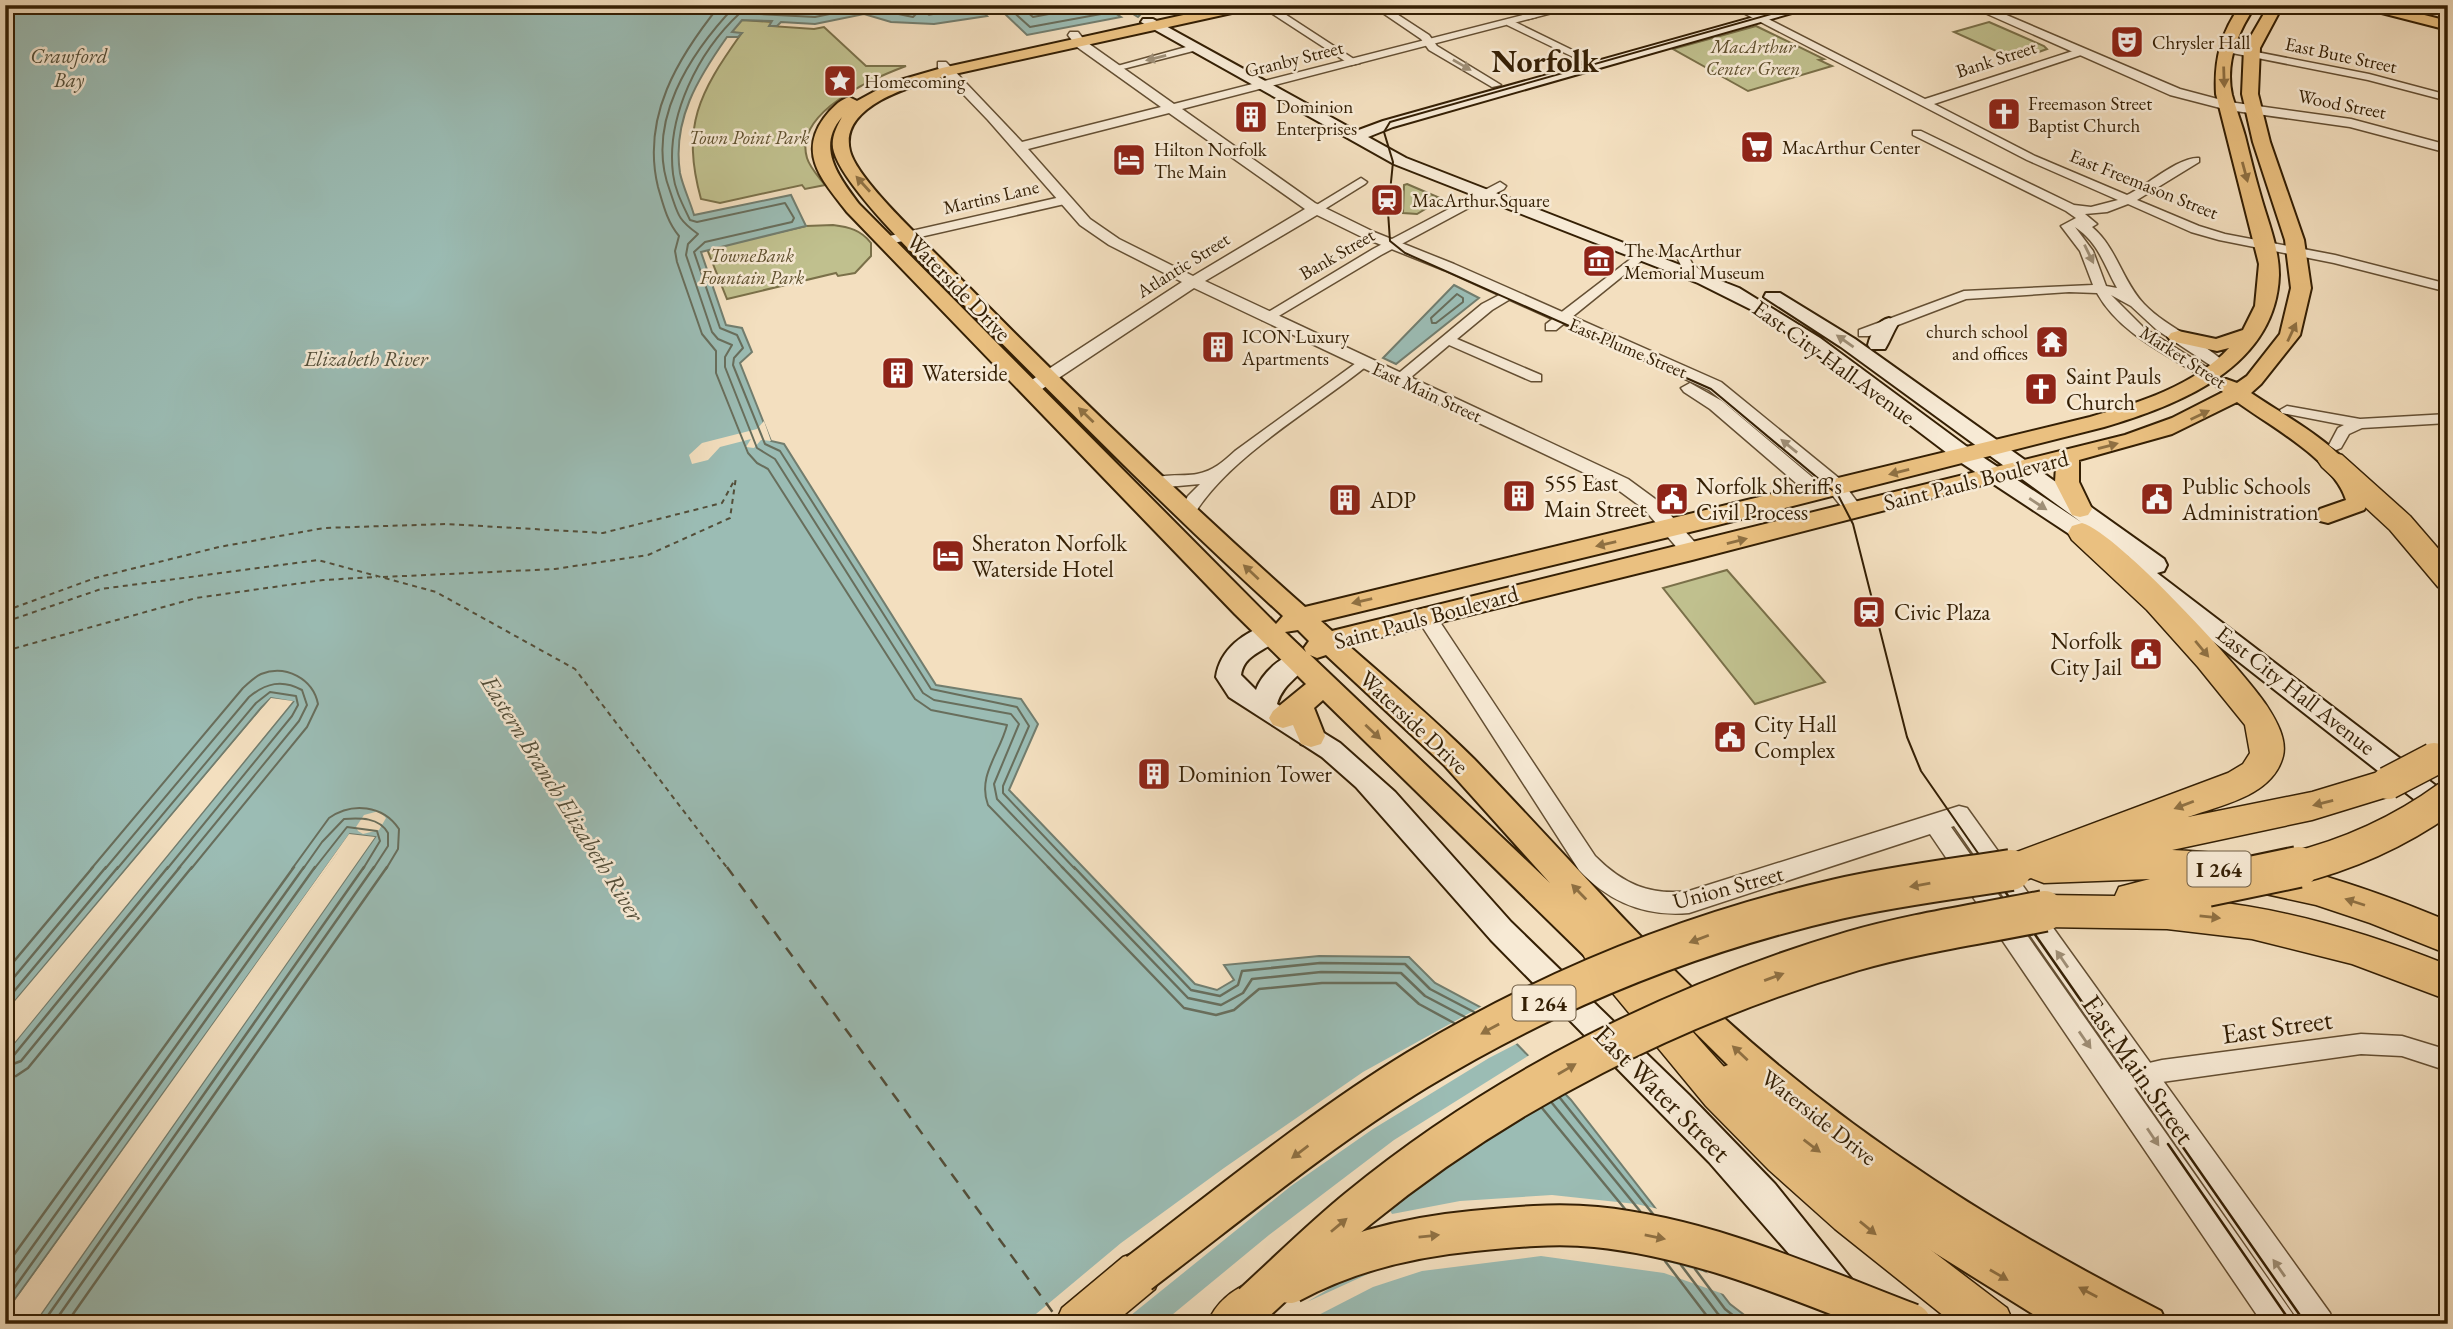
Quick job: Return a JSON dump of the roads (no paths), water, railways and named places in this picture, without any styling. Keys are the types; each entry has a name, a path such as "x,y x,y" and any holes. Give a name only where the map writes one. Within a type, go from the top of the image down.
{"highway":[{"path":"2334,453 2410,509 2448,549"},
{"path":"2334,453 2400,523 2448,580"},
{"path":"2011,870 2240,783 2255,774 2266,755 2263,730 2254,714 2203,650 2081,521"},
{"path":"2011,870 2312,806 2443,765"},
{"path":"1241,1314 1363,1204 1445,1143 1518,1096 1633,1035 1718,998 1855,950 2044,911 2207,886 2307,865 2398,831 2448,797"},
{"name":"I 264","path":"1078,1324 1139,1273 1356,1110 1418,1069 1500,1023 1599,977 1724,930 1841,899 2011,870 2147,864 2231,871 2324,892 2434,931"},
{"path":"2044,911 2164,913 2252,922 2344,944 2448,984"},
{"path":"1600,950 1694,1063 1750,1122 1857,1220 1991,1324"},
{"path":"1241,1314 1308,1272 1359,1252 1417,1237 1559,1226 1636,1233 1723,1254 1911,1324"}],"main road":[{"path":"1152,24 1222,5"},
{"path":"945,68 1250,5"},
{"path":"1355,132 1773,5"},
{"path":"1355,132 1496,85 1763,20 1813,5"},
{"name":"Saint Pauls Boulevard","path":"1270,633 1323,610 1673,528 2130,413 2174,395 2215,370 2252,333 2268,294 2269,268 2265,245 2228,106 2223,76 2226,49 2236,24 2249,5"},
{"name":"Saint Pauls Boulevard","path":"1297,660 1328,641 1348,634 1692,552 2068,457 2178,425 2207,412 2243,388 2282,351 2297,322 2303,284 2298,251 2252,109 2252,55 2258,30 2276,5"},
{"path":"2367,5 2448,26"},
{"path":"2390,5 2448,20"},
{"name":"East City Hall Avenue","path":"1152,24 1355,132 1406,164 1704,279 1775,316 1994,474 2081,521 2443,765"},
{"name":"Waterside Drive","path":"945,68 877,95 855,113 842,136 841,152 849,169 934,262 1137,501 1297,660 1733,1079 1797,1135 1949,1243 2087,1324"},
{"name":"Waterside Drive","path":"945,68 897,77 860,94 834,117 821,137 819,152 827,171 853,208 905,262 1039,384 1156,483 1452,755 1541,853 1676,992 1777,1086 1852,1145 1969,1224 2148,1324"},
{"name":"East City Hall Avenue","path":"1355,132 1683,257 1751,286 1801,313 2022,468 2081,521 2448,810"},
{"path":"905,262 934,262"},
{"path":"1889,324 1880,335 1871,339 1900,380"},
{"path":"2178,337 2217,345 2252,333"},
{"name":"Market Street","path":"2215,370 2334,453"},
{"path":"1859,377 1900,380"},
{"path":"2243,388 2287,410 2334,453 2358,500 2353,507 2328,515"},
{"path":"2068,457 2067,482 2081,521"},
{"path":"1532,561 1559,584"},
{"path":"1425,615 1420,605 1422,601 1476,574"},
{"path":"1270,633 1238,654 1230,664 1228,673 1238,690 1282,710 1311,736"},
{"path":"1282,710 1270,685 1297,660"},
{"path":"1282,710 1323,685"},
{"name":"East Water Street","path":"1311,736 1343,759 1375,789 1502,933 1672,1098 1758,1189 1863,1324"}],"street":[{"path":"1264,5 1355,63"},
{"path":"1376,5 1431,43 1433,48 1496,85"},
{"path":"1511,5 1531,17"},
{"name":"Granby Street","path":"1019,147 1577,5"},
{"name":"East Freemason Street","path":"1732,5 2031,158 2204,232 2298,251 2448,288"},
{"path":"1960,5 2076,53"},
{"path":"1973,5 2076,53"},
{"path":"1510,23 1592,62"},
{"name":"East Plume Street","path":"1077,39 1170,109 1316,209 1698,392 1854,511"},
{"path":"1115,68 1197,47"},
{"name":"East Bute Street","path":"2226,49 2369,77 2448,99"},
{"name":"Bank Street","path":"1925,103 2076,53"},
{"name":"Wood Street","path":"2076,53 2170,96 2209,105 2351,123 2448,149"},
{"name":"East Main Street","path":"945,68 1085,222 1114,242 1399,380 1621,483 1651,505 1692,552"},
{"path":"1917,133 2070,208 2092,212 2110,209"},
{"path":"2070,208 2080,225 2195,160"},
{"name":"Atlantic Street","path":"1039,384 1194,282 1361,182"},
{"name":"Bank Street","path":"1267,317 1500,186"},
{"name":"Martins Lane","path":"885,241 1065,200"},
{"name":"Market Street","path":"2080,225 2108,301 2129,321 2215,370"},
{"name":"Market Street","path":"2080,225 2105,246 2118,279 2135,303 2215,370"},
{"path":"1557,323 1641,255"},
{"path":"1683,257 1687,267 1704,279"},
{"path":"1889,324 1964,295 2068,288 2102,289 2116,292 2135,303"},
{"path":"1399,380 1501,298"},
{"path":"1448,340 1536,378"},
{"path":"1187,512 1193,500 1224,469 1363,362"},
{"path":"2287,410 2360,424 2448,418"},
{"path":"2334,453 2343,431 2360,424"},
{"path":"1156,483 1201,479 1224,469"},
{"name":"Union Street","path":"1425,615 1579,853 1605,882 1628,895 1655,903 1689,902 1959,815"},
{"name":"East Main Street","path":"1959,815 2319,1324"},
{"name":"East Main Street","path":"1935,823 2281,1324"},
{"name":"East Street","path":"2114,1081 2361,1044 2402,1046 2448,1061"}],"water":[{"name":"Elizabeth River","path":"5,5 919,5 929,15 975,5 987,16 934,24 891,22 864,14 815,24 781,22 777,26 769,26 772,21 742,20 732,32 742,33 738,37 727,37 697,84 684,117 679,154 681,178 694,215 791,195 806,226 701,252 726,325 742,328 752,352 740,363 771,441 784,444 936,685 1021,699 1038,724 1009,790 1195,984 1217,990 1234,980 1224,965 1319,956 1409,957 1435,983 1482,1008 1571,1100 1730,1304 1756,1324 34,1324 375,837 350,834 5,1313 5,1054 293,702 271,698 261,708 5,1013"},
{"path":"988,5 1131,5 1143,12 1138,17 1128,11 1118,15 1121,17 1027,35 1004,13 997,14"},
{"path":"1454,285 1479,298 1396,364 1383,358"}],"tram line":[{"path":"1803,5 1390,122 1384,132 1393,162 1388,212 1390,241 1405,253 1711,389 1838,495 1853,524 1907,737 1921,771 1989,869"},
{"path":"1988,867 2306,1324"},
{"path":"2168,1144 2292,1324"}],"place":[{"name":"Chrysler Hall","path":"2127,42"},
{"name":"Homecoming","path":"840,81"},
{"name":"Freemason Street Baptist Church","path":"2004,114"},
{"name":"Dominion Enterprises","path":"1251,117"},
{"name":"MacArthur Center","path":"1757,147"},
{"name":"Hilton Norfolk The Main","path":"1129,160"},
{"name":"MacArthur Square","path":"1387,200"},
{"name":"The MacArthur Memorial Museum","path":"1599,261"},
{"name":"church school and offices","path":"2052,342"},
{"name":"ICON Luxury Apartments","path":"1218,347"},
{"name":"Waterside","path":"898,373"},
{"name":"Saint Pauls Church","path":"2041,389"},
{"name":"555 East Main Street","path":"1519,496"},
{"name":"Norfolk Sheriff's Civil Process","path":"1672,499"},
{"name":"Public Schools Administration","path":"2157,499"},
{"name":"ADP","path":"1345,500"},
{"name":"Sheraton Norfolk Waterside Hotel","path":"948,556"},
{"name":"Civic Plaza","path":"1869,612"},
{"name":"Norfolk City Jail","path":"2146,654"},
{"name":"City Hall Complex","path":"1730,737"},
{"name":"Dominion Tower","path":"1154,774"}],"district":[{"name":"Norfolk","path":"1545,61"}],"park label":[{"name":"MacArthur Center Green","path":"1753,57"},
{"name":"Town Point Park","path":"749,137"},
{"name":"TowneBank Fountain Park","path":"752,266"}],"water label":[{"name":"Crawford Bay","path":"69,67"},
{"name":"Eastern Branch Elizabeth River","path":"563,798"}]}
